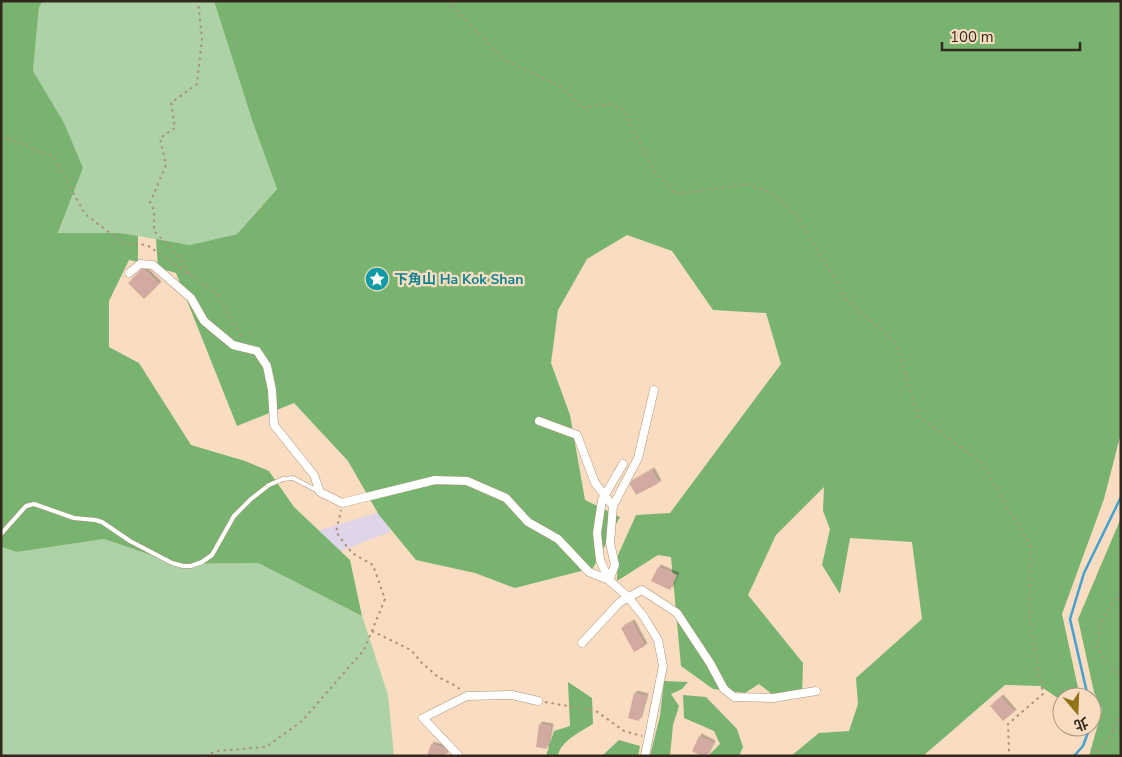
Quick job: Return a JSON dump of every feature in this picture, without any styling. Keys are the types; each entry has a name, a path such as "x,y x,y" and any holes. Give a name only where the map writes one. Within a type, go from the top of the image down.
{"street":[{"path":"130,273 140,264 153,265 191,298 204,321 233,345 257,351 267,366 272,390 274,425 314,475 320,492 342,503 435,480 466,481 506,498 528,522 558,539 589,572 609,580 628,597 644,617 658,640 664,666 645,756"},
{"path":"609,580 614,565 610,543 613,506 638,458 654,390"},
{"path":"539,421 577,435 595,483 613,506"},
{"path":"609,580 600,560 597,533 604,495 623,464"},
{"path":"582,643 620,602 642,590 677,613 710,663 724,689 734,697 773,698 816,690"},
{"path":"459,756 423,718 467,696 512,695 538,701"}],"lane":[{"path":"1,534 26,506 32,503 74,518 100,521 130,542 172,563 179,566 191,566 202,562 212,555 234,516 268,485 282,479 294,478 320,492"}],"path":[{"path":"190,275 179,256 154,231 154,210 150,203 166,164 160,138 175,128 171,104 197,84 202,39 198,1"},
{"path":"447,1 505,60 560,86 583,108 611,104 624,110 652,168 675,194 748,184 777,196 799,219 847,300 896,343 918,416 981,462 1031,547 1029,616 1043,694 1008,724 1009,752 1011,756"},
{"path":"1,136 53,156 85,214 123,243 147,245 216,293 248,349"},
{"path":"205,756 217,751 266,747 302,721 364,650 385,599 373,565 352,553 336,532 342,503"},
{"path":"1121,592 1104,613 1099,631 1098,649 1121,678"},
{"path":"372,631 411,650 438,677 456,686 467,696"},
{"path":"538,701 596,711 624,731 649,738"},
{"path":"1091,756 1104,746 1121,716"}],"shaded area":[{"path":"383,511 390,532 301,566 300,536"}],"green space":[{"path":"1,1 43,1 39,7 33,71 64,123 83,168 58,233 120,233 138,236 138,262 129,260 109,301 109,347 139,363 191,445 245,461 269,471 294,507 350,560 362,616 258,563 177,564 104,539 17,552 1,547"},
{"path":"43,1 214,1 253,123 277,189 237,234 190,245 120,233 58,234 83,168 33,71 39,7"},
{"path":"214,1 1121,1 1121,433 1104,499 1062,614 1078,687 1052,687 1052,694 1040,686 1005,685 923,756 791,756 819,733 849,731 858,704 856,678 922,619 912,542 850,538 840,594 822,565 830,529 823,511 824,487 776,535 748,595 803,663 802,697 777,698 759,684 745,693 713,689 681,666 671,557 658,555 617,581 618,555 636,515 670,513 781,364 766,313 713,310 672,251 627,235 587,259 558,310 551,363 570,415 585,500 620,517 593,568 515,588 475,573 416,560 379,515 348,461 294,403 237,426 176,273 158,268 156,239 190,245 237,234 277,189 253,123"},
{"path":"1121,518 1121,756 1089,756 1094,737 1102,737 1102,687 1093,687 1078,619"},
{"path":"104,539 177,564 258,563 362,616 388,695 394,756 1,756 1,547 17,552"},
{"path":"664,681 688,682 682,689 671,694 679,706 673,725 670,756 650,756 660,716"},
{"path":"568,682 592,698 593,724 567,741 558,756 546,756 554,731 570,726"},
{"path":"683,695 706,697 737,729 743,747 739,756 708,756 720,744 714,731 684,718"},
{"path":"619,740 640,746 638,756 602,756"}],"building":[{"path":"143,268 159,284 144,299 128,283"},
{"path":"652,470 659,483 636,495 629,483"},
{"path":"658,567 677,575 670,590 651,581"},
{"path":"632,622 645,646 634,652 621,628"},
{"path":"634,693 646,696 639,721 628,718"},
{"path":"1001,697 1014,712 1003,721 990,706"},
{"path":"539,724 551,726 547,749 536,747"},
{"path":"699,736 713,743 707,756 701,756 692,751"},
{"path":"431,744 447,749 445,756 427,756"}],"waterway":[{"path":"1086,687 1070,619 1084,573 1121,497"},
{"path":"1074,756 1083,746 1086,737"}],"place":[{"name":"下角山 Ha Kok Shan","path":"377,279"}]}
